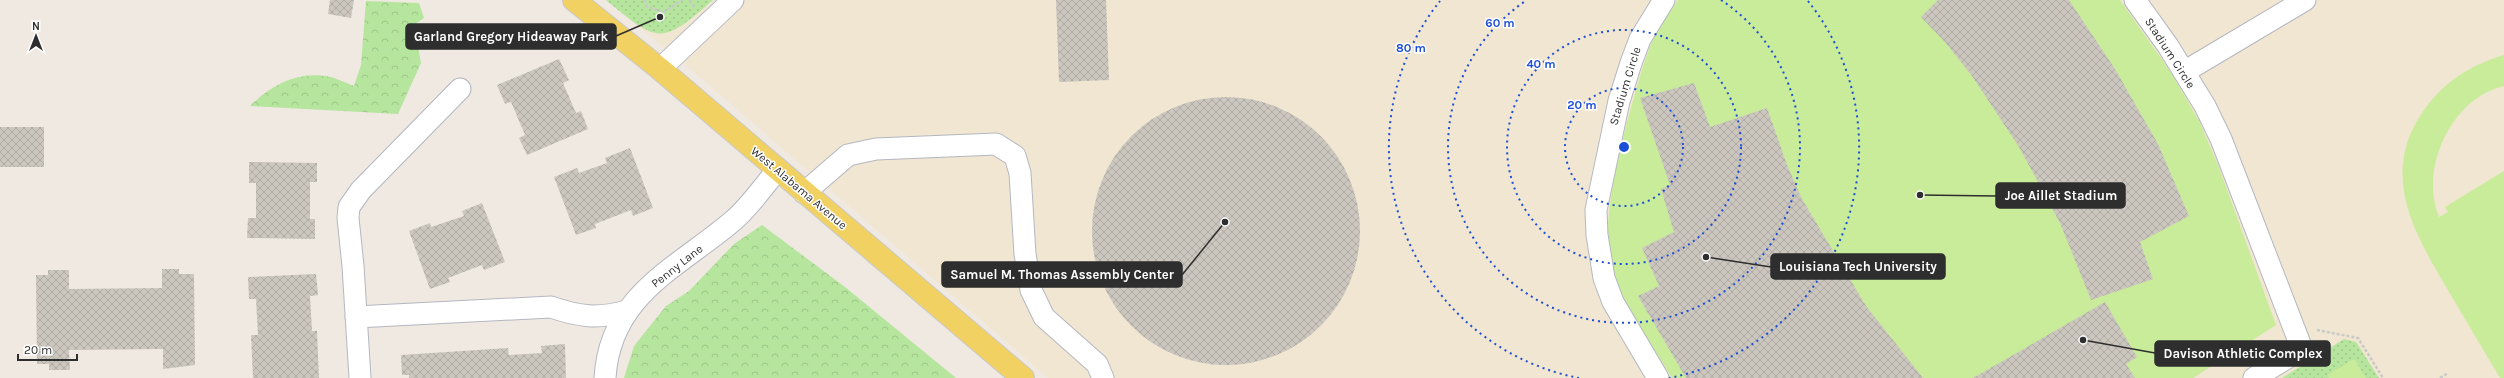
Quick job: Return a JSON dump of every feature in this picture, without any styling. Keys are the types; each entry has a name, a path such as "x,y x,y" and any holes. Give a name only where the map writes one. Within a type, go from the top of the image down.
{"main road":[{"name":"West Alabama Avenue","path":"574,0 660,68 777,170 1023,378"}],"street":[{"path":"660,68 733,0"},
{"name":"Stadium Circle","path":"1658,378 1613,302 1604,278 1596,235 1596,210 1619,101 1631,63 1640,39 1664,0"},
{"name":"Stadium Circle","path":"2135,0 2184,72 2205,106 2221,139 2302,349 2254,378"},
{"path":"2184,72 2305,0"},
{"path":"360,378 348,230 349,207 361,190 460,89"},
{"path":"804,193 848,155 876,149 996,144 1015,156 1020,173 1025,254 1031,290 1044,317 1097,364 1103,378"},
{"name":"Penny Lane","path":"604,378 605,367 617,325 627,312 657,280 736,219 777,170"},
{"path":"356,317 551,307 576,315 605,317 627,312"}],"path":[{"path":"644,0 647,7 664,12 682,0"},
{"path":"2293,325 2358,338 2383,378"},
{"path":"2440,378 2448,373"}],"shaded area":[{"path":"606,0 2504,0 2504,378 1048,378 701,78"}],"green space":[{"path":"606,0 713,0 682,25 670,32 660,33 649,31 637,25"},
{"path":"1678,0 2120,0 2172,74 2199,121 2218,165 2276,325 2193,378 1672,378 1634,318 1615,281 1610,261 1608,238 1609,212 1618,159 1636,90 1647,54 1658,29"},
{"path":"366,1 419,3 424,18 414,25 421,63 398,114 250,106 267,91 277,85 297,77 319,75 331,77 354,86 361,65"},
{"path":"2504,55 2504,86 2485,93 2469,105 2455,120 2444,138 2437,158 2433,178 2434,198 2439,217 2448,212 2445,207 2504,171 2504,378 2500,378 2424,248 2406,204 2403,181 2404,158 2410,134 2424,110 2432,100 2449,83 2469,69"},
{"path":"762,225 845,287 956,378 624,378 634,346 666,306 689,291 734,244"},
{"path":"2344,339 2356,342 2379,378 2282,378"},
{"path":"2354,359 2366,378 2329,378 2327,375"}],"building":[{"path":"330,0 354,0 351,18 328,14"},
{"path":"1056,0 1106,0 1109,80 1059,82"},
{"path":"1938,0 2069,0 2115,69 2158,144 2189,216 2140,242 2153,279 2091,300 2060,223 2019,147 1972,76 1945,42 1921,17"},
{"path":"559,59 569,80 563,83 576,113 581,111 588,129 527,155 519,138 525,135 511,102 505,104 497,85"},
{"path":"1694,83 1710,127 1767,108 1787,165 1802,199 1866,306 1923,378 1686,378 1638,296 1659,286 1642,248 1674,232 1661,189 1670,185 1640,98"},
{"path":"1213,97 1239,97 1252,99 1277,107 1301,119 1321,136 1338,156 1350,180 1358,205 1360,231 1358,257 1350,282 1338,306 1321,326 1301,343 1277,355 1252,363 1239,365 1213,365 1200,363 1175,355 1151,343 1122,316 1114,306 1102,282 1094,257 1092,244 1092,218 1094,205 1102,180 1114,156 1141,127 1151,119 1175,107 1200,99"},
{"path":"0,127 44,127 44,167 0,167"},
{"path":"630,148 653,208 633,216 631,210 595,224 596,228 576,235 554,177 577,168 579,173 607,163 605,158"},
{"path":"249,162 317,163 317,182 310,182 310,219 315,219 315,239 247,238 248,218 256,218 256,183 249,183"},
{"path":"482,203 505,262 484,270 482,265 448,278 450,282 430,289 409,231 430,223 431,227 464,216 462,211"},
{"path":"162,269 179,269 179,274 194,274 195,365 163,369 163,349 69,350 70,370 49,370 49,364 37,364 36,275 48,275 48,270 69,270 69,289 162,288"},
{"path":"316,274 318,295 310,296 312,331 317,331 319,378 253,378 251,335 258,335 256,299 249,299 248,277"},
{"path":"2105,302 2137,357 2126,364 2135,378 1973,378"},
{"path":"565,344 566,378 409,378 409,375 402,375 401,355 508,348 509,355 542,353 541,346"}],"place":[{"name":"Garland Gregory Hideaway Park","path":"660,17"},
{"name":"Joe Aillet Stadium","path":"1920,195"},
{"name":"Samuel M. Thomas Assembly Center","path":"1225,222"},
{"name":"Louisiana Tech University","path":"1706,257"},
{"name":"Davison Athletic Complex","path":"2083,340"}]}
